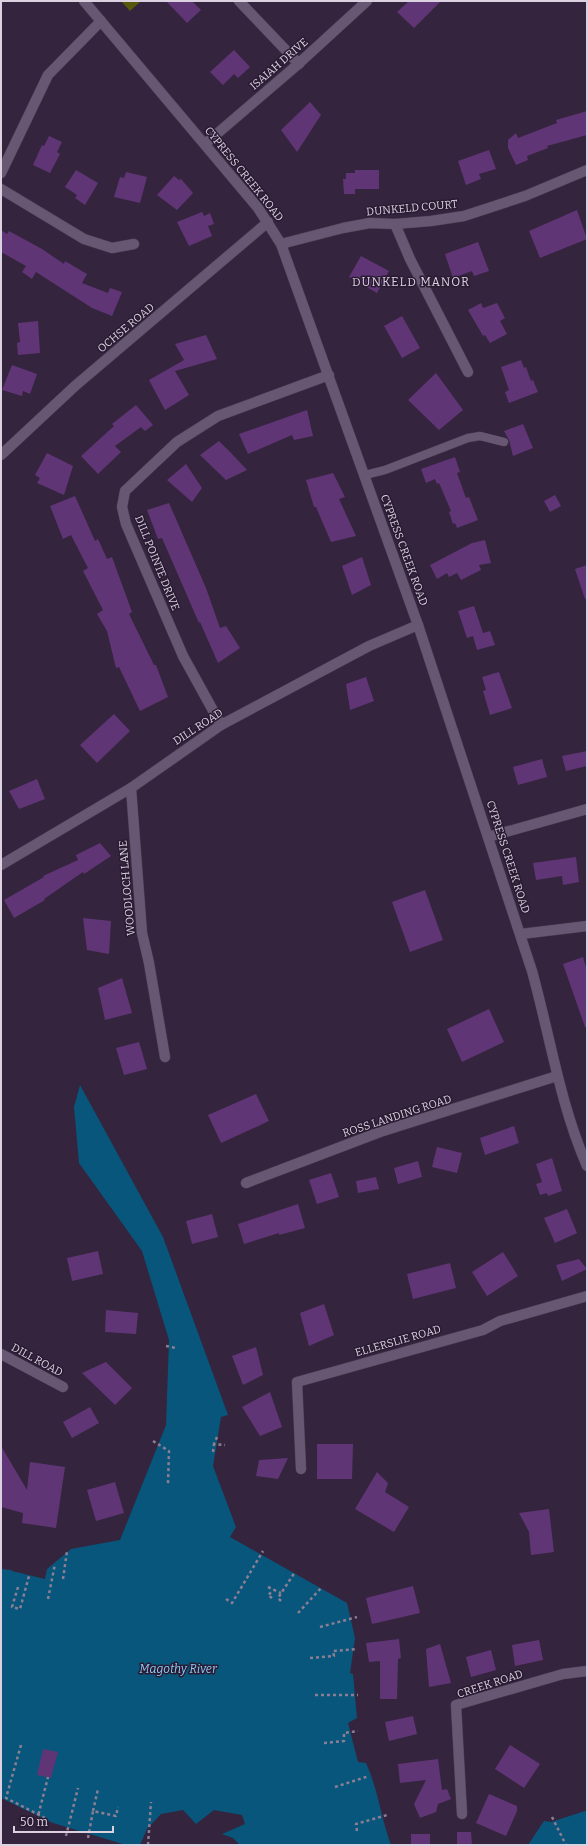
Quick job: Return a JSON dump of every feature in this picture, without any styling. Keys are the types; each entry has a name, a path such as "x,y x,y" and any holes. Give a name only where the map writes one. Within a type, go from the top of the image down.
{"street":[{"name":"CYPRESS CREEK ROAD","path":"84,1 205,144 268,222 281,244 418,626 521,934 544,1014 557,1076 579,1147 587,1166"},
{"path":"240,1 299,64"},
{"name":"ISAIAH DRIVE","path":"205,144 299,64 367,1"},
{"path":"1,173 48,75 101,21"},
{"name":"DUNKELD COURT","path":"281,244 343,228 370,223 395,224 464,216 525,196 587,170"},
{"path":"1,189 84,239 112,248 134,244"},
{"name":"OCHSE ROAD","path":"1,455 75,386 268,222"},
{"path":"395,224 410,259 468,372"},
{"name":"DILL POINTE DRIVE","path":"221,725 183,656 126,524 122,507 125,491 177,442 218,416 329,375"},
{"name":"DILL ROAD","path":"1,865 131,788 221,725 369,646 418,626"},
{"name":"WOODLOCH LANE","path":"131,788 142,933 149,964 165,1057"},
{"path":"488,837 587,809"},
{"path":"521,934 587,926"},
{"name":"ROSS LANDING ROAD","path":"246,1183 380,1132 557,1076"},
{"name":"ELLERSLIE ROAD","path":"301,1469 297,1382 483,1330 500,1321 587,1296"},
{"name":"DILL ROAD","path":"1,1354 62,1387"},
{"name":"CREEK ROAD","path":"462,1814 456,1705 563,1674 587,1670"}],"lane":[{"path":"365,475 385,470 468,438 480,436 504,442"}],"path":[{"path":"166,1346 176,1348"},
{"path":"213,1452 217,1437"},
{"path":"153,1440 169,1451 168,1484"},
{"path":"214,1444 225,1445"},
{"path":"63,1579 67,1551"},
{"path":"226,1599 232,1603 262,1551"},
{"path":"48,1599 55,1564"},
{"path":"281,1601 278,1598 296,1572"},
{"path":"18,1587 12,1607 20,1609 28,1576"},
{"path":"268,1587 281,1593"},
{"path":"298,1613 322,1587"},
{"path":"272,1598 268,1595 274,1590"},
{"path":"320,1628 357,1617"},
{"path":"310,1658 334,1656 333,1651 357,1649"},
{"path":"315,1695 358,1694"},
{"path":"324,1743 344,1741 344,1733 358,1732"},
{"path":"21,1745 6,1798 47,1819"},
{"path":"335,1788 369,1776"},
{"path":"37,1820 48,1777"},
{"path":"66,1836 78,1788"},
{"path":"88,1838 98,1789"},
{"path":"148,1845 151,1802"},
{"path":"93,1811 116,1816 118,1807"},
{"path":"357,1831 356,1824 387,1815"},
{"path":"552,1817 566,1845"}],"shaded area":[{"path":"121,1 141,1 130,11"}],"water":[{"name":"Magothy River","path":"80,1085 163,1237 228,1415 221,1417 213,1466 236,1527 230,1537 347,1603 355,1638 350,1673 353,1674 357,1718 348,1723 358,1762 366,1763 370,1773 391,1845 240,1845 233,1838 222,1834 245,1824 242,1815 214,1810 196,1824 183,1810 161,1814 147,1829 140,1845 126,1845 53,1823 1,1798 1,1569 11,1570 45,1579 47,1569 71,1549 120,1540 166,1425 169,1340 142,1251 79,1163 74,1107"},
{"path":"585,1811 587,1812 587,1845 528,1845 544,1821 551,1822"}],"building":[{"path":"166,1 192,1 201,10 187,23"},
{"path":"409,1 441,1 414,28 397,12"},
{"path":"234,50 250,67 238,78 234,74 223,85 210,72"},
{"path":"310,102 321,115 297,152 281,130"},
{"path":"587,111 587,135 547,146 548,148 527,156 528,160 516,165 508,148 508,140 516,133 518,138 557,123 556,120"},
{"path":"49,136 62,142 57,152 60,154 50,173 33,165 42,145 44,146"},
{"path":"489,150 496,169 479,174 481,179 466,185 458,161"},
{"path":"76,170 98,183 85,205 75,198 77,195 65,187"},
{"path":"355,170 379,170 379,189 355,189 355,194 344,194 343,179 346,179 346,173 355,173"},
{"path":"126,172 147,177 140,203 114,197 120,177 124,178"},
{"path":"174,176 179,180 181,179 193,193 177,210 157,195"},
{"path":"577,210 587,239 540,258 529,231"},
{"path":"202,212 204,216 210,213 214,224 208,226 212,236 189,246 177,222"},
{"path":"1,230 7,234 9,231 42,249 64,264 65,261 87,274 82,283 108,293 110,288 122,292 112,316 92,308 36,272 32,279 22,272 26,266 1,252"},
{"path":"478,242 489,271 474,276 472,271 453,278 445,254"},
{"path":"361,256 389,271 377,293 349,277"},
{"path":"481,303 483,308 497,303 505,318 500,321 507,334 490,343 485,335 483,336 468,310"},
{"path":"402,316 420,348 402,358 384,326"},
{"path":"38,321 40,353 18,355 17,343 20,342 18,323"},
{"path":"206,335 217,359 175,371 189,395 165,410 149,380 184,360 175,344"},
{"path":"521,360 524,368 526,367 531,381 533,380 538,392 509,403 505,392 509,390 501,367"},
{"path":"12,365 37,374 30,394 23,391 22,396 2,390"},
{"path":"436,373 463,410 439,430 408,400"},
{"path":"136,405 153,425 145,431 141,427 115,446 121,452 98,474 81,456 114,426 112,424"},
{"path":"307,410 313,436 294,440 292,435 248,454 239,434"},
{"path":"523,424 533,448 513,456 509,440 504,431"},
{"path":"219,441 247,470 226,480 200,455"},
{"path":"47,453 73,466 64,495 37,483 40,478 35,475"},
{"path":"455,457 460,472 457,473 466,498 469,497 478,520 457,528 455,523 453,524 449,512 451,511 439,483 437,484 435,479 426,483 421,469"},
{"path":"186,464 202,488 192,502 167,480"},
{"path":"333,473 345,497 339,499 356,536 331,542 316,507 314,507 306,480"},
{"path":"555,495 561,506 550,512 544,501"},
{"path":"75,496 95,541 98,539 107,559 112,557 132,612 129,614 154,665 156,665 168,697 140,711 119,667 116,668 107,631 97,614 103,610 83,571 88,568 71,535 63,539 50,506"},
{"path":"169,503 206,588 220,628 226,626 240,648 218,663 162,538 158,539 147,510"},
{"path":"485,540 491,563 479,565 481,570 461,580 457,573 449,577 447,573 437,579 430,565 472,543"},
{"path":"362,557 371,585 352,595 342,566"},
{"path":"587,565 587,599 585,599 575,569"},
{"path":"474,606 483,633 490,631 495,645 477,650 473,636 467,638 458,611"},
{"path":"499,672 512,708 490,715 483,691 486,690 482,677"},
{"path":"366,677 374,701 350,710 346,684"},
{"path":"114,714 130,731 97,763 80,745"},
{"path":"587,751 587,766 566,771 562,756"},
{"path":"542,759 547,777 518,785 513,767"},
{"path":"37,779 45,799 19,809 9,791"},
{"path":"100,843 111,856 84,874 83,872 44,899 45,900 14,918 4,900 44,877 43,876 78,860 76,855"},
{"path":"576,857 579,882 563,885 562,876 536,880 533,863"},
{"path":"425,890 443,940 410,952 392,902"},
{"path":"83,918 111,921 109,954 87,950"},
{"path":"583,957 587,971 587,1027 585,1027 563,964"},
{"path":"122,978 132,1013 105,1020 98,988"},
{"path":"489,1009 504,1042 462,1062 447,1029"},
{"path":"139,1042 147,1069 124,1075 116,1048"},
{"path":"256,1094 269,1121 221,1143 208,1115"},
{"path":"514,1126 519,1143 485,1155 480,1138"},
{"path":"437,1147 462,1153 457,1173 432,1167"},
{"path":"552,1158 562,1191 548,1196 547,1193 540,1195 536,1184 542,1182 536,1164"},
{"path":"418,1161 422,1177 398,1184 394,1168"},
{"path":"331,1173 339,1197 317,1204 309,1180"},
{"path":"376,1177 379,1189 358,1193 356,1181"},
{"path":"298,1204 305,1228 279,1235 279,1233 244,1244 238,1224"},
{"path":"567,1209 577,1233 555,1243 544,1218"},
{"path":"212,1214 218,1237 192,1244 186,1221"},
{"path":"98,1251 103,1274 72,1281 67,1258"},
{"path":"503,1252 518,1276 487,1296 472,1272"},
{"path":"579,1259 587,1269 562,1281 556,1265"},
{"path":"450,1263 456,1288 413,1299 407,1274"},
{"path":"324,1304 334,1335 309,1346 300,1313"},
{"path":"106,1310 138,1313 136,1334 105,1332"},
{"path":"256,1347 263,1375 243,1385 232,1356"},
{"path":"106,1362 132,1388 115,1405 82,1373"},
{"path":"270,1392 282,1427 260,1436 242,1407"},
{"path":"90,1407 99,1423 72,1438 63,1422"},
{"path":"317,1444 353,1444 352,1479 317,1479"},
{"path":"1,1446 27,1490 30,1462 65,1467 56,1528 22,1523 23,1513 1,1507"},
{"path":"288,1458 278,1479 256,1476 259,1460"},
{"path":"377,1472 388,1483 385,1492 409,1507 394,1532 355,1509"},
{"path":"115,1482 124,1513 96,1521 87,1490"},
{"path":"549,1509 554,1552 531,1555 529,1532 519,1513"},
{"path":"413,1586 420,1613 372,1624 366,1598"},
{"path":"399,1639 401,1658 398,1659 397,1699 380,1699 380,1661 369,1662 366,1643"},
{"path":"539,1640 543,1660 515,1666 512,1645"},
{"path":"440,1644 451,1683 429,1687 426,1649"},
{"path":"491,1650 496,1670 471,1677 466,1657"},
{"path":"413,1716 417,1734 389,1741 385,1722"},
{"path":"510,1745 540,1764 524,1788 495,1769"},
{"path":"43,1749 58,1752 51,1778 37,1775"},
{"path":"438,1759 442,1790 447,1789 451,1799 438,1804 436,1812 420,1818 414,1804 426,1780 400,1783 398,1764"},
{"path":"489,1794 517,1806 517,1811 506,1836 476,1823"},
{"path":"457,1832 471,1832 472,1845 457,1845"},
{"path":"411,1834 430,1834 430,1845 411,1845"}],"district":[{"name":"DUNKELD MANOR","path":"411,282"}]}
